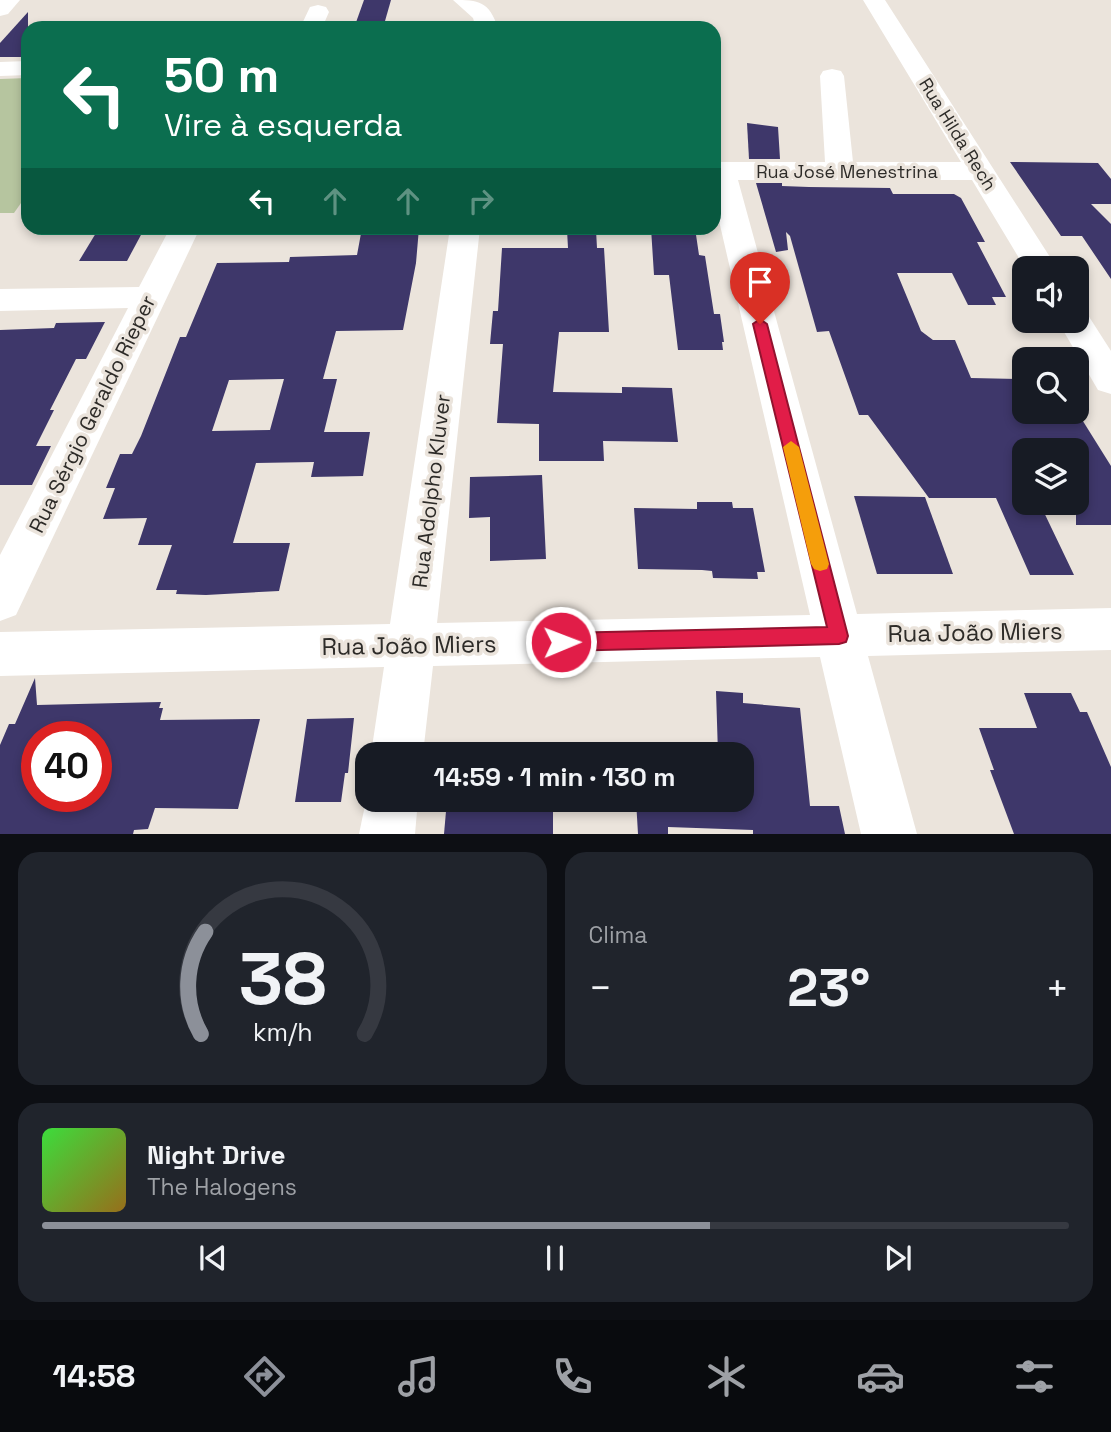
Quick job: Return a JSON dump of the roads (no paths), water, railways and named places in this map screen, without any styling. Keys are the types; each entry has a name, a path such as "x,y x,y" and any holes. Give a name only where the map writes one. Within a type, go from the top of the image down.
{"street":[{"path":"0,9 9,0"},
{"path":"464,0 483,15 485,21"},
{"name":"Rua Hilda Rech","path":"874,0 1034,256"},
{"path":"0,69 21,68"},
{"path":"832,76 840,172"},
{"name":"Rua José Menestrina","path":"721,171 981,170"},
{"path":"721,183 888,834"},
{"name":"Rua Sérgio Geraldo Rieper","path":"0,601 181,235"},
{"name":"Rua Adolpho Kluver","path":"399,742 464,235"},
{"path":"0,300 150,297"},
{"path":"1081,333 1111,381"},
{"name":"Rua João Miers","path":"0,654 1111,629"},
{"path":"387,834 390,812"}]}
